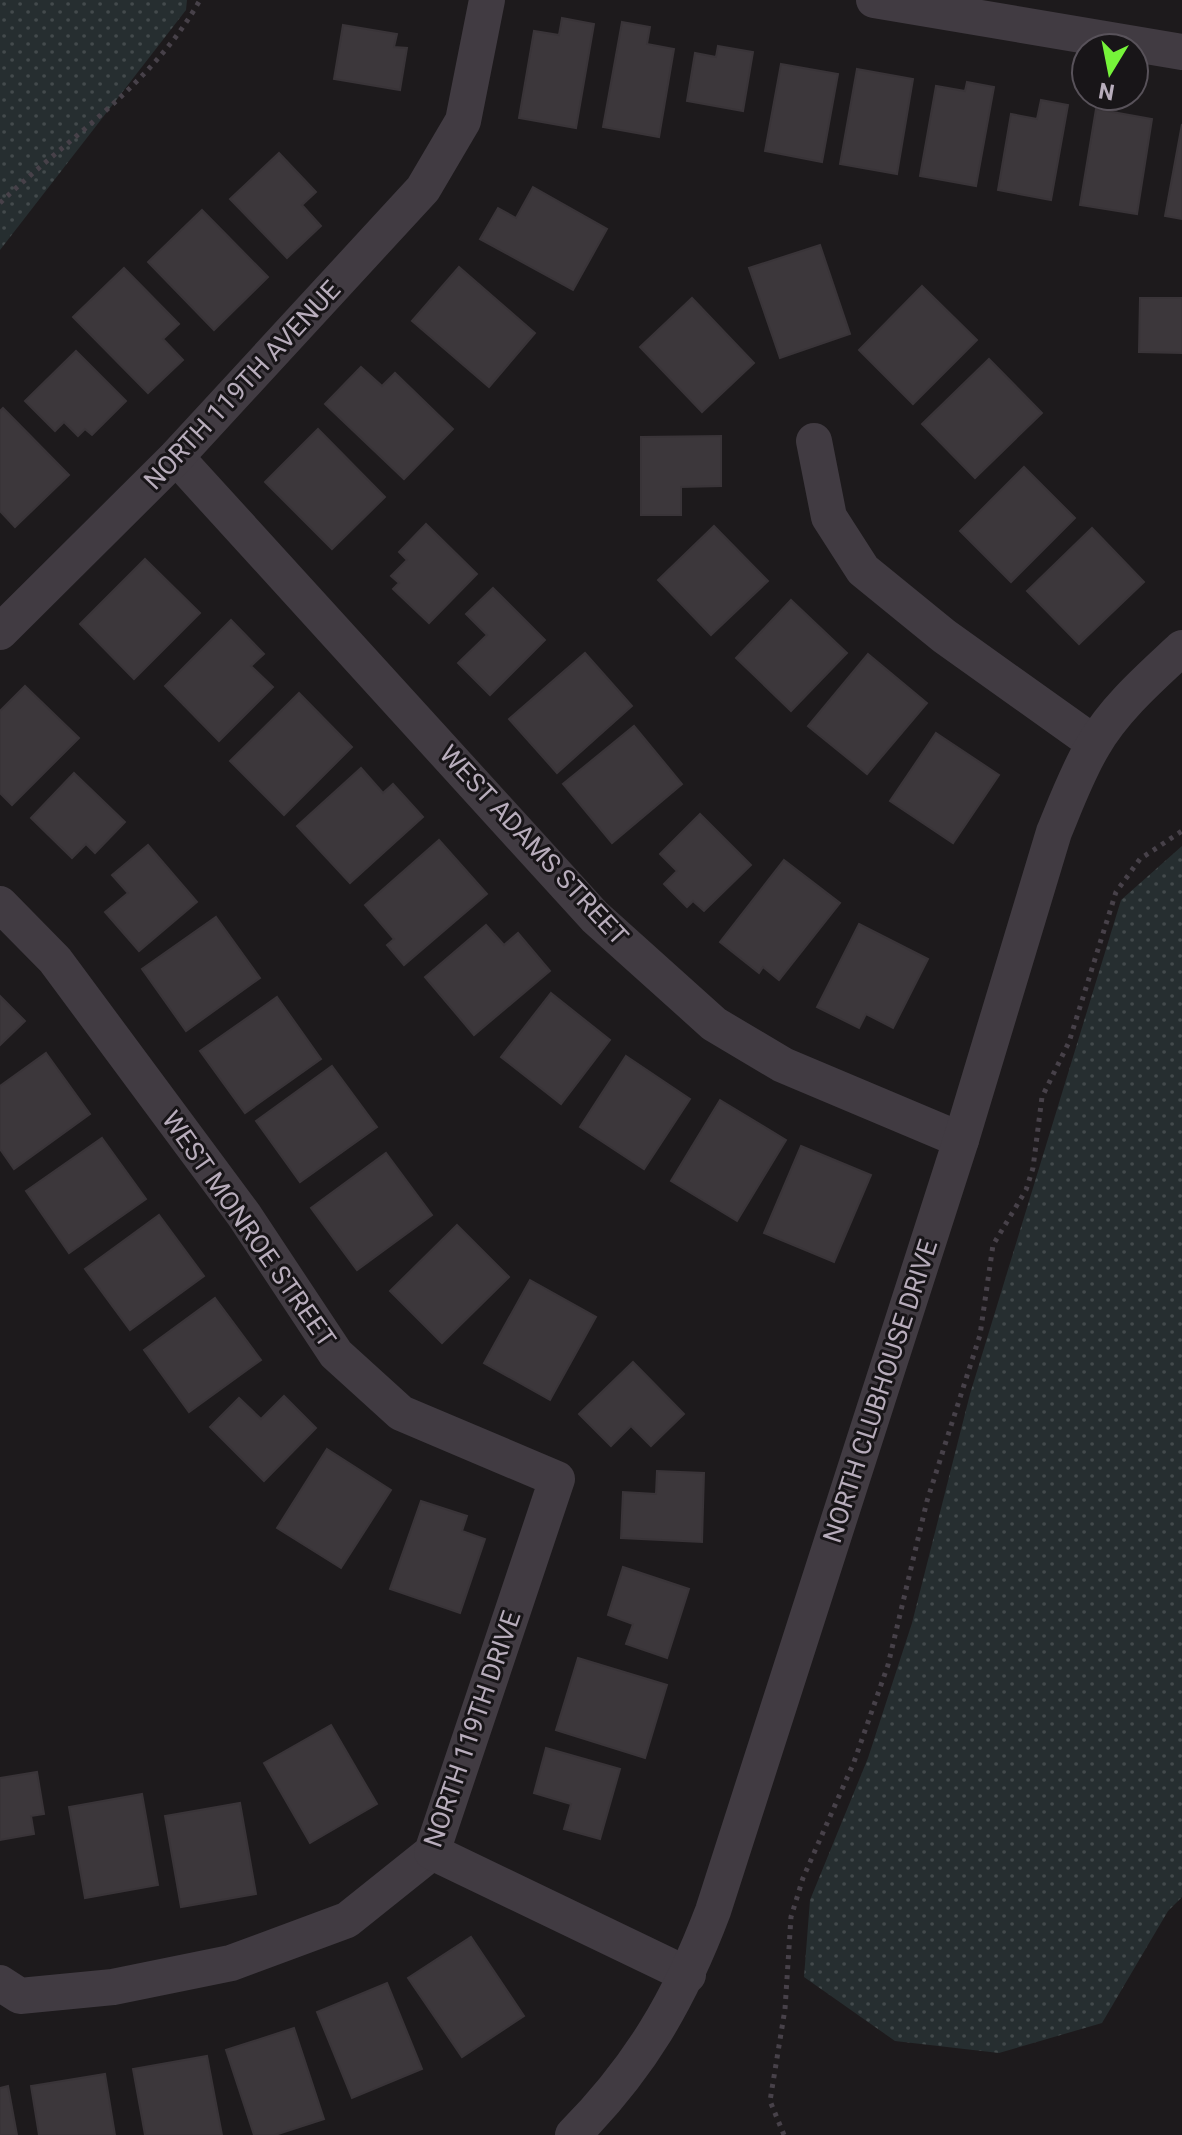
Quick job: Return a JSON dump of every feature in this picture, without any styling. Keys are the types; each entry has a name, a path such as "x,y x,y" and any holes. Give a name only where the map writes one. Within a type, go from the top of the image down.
{"street":[{"name":"NORTH 119TH AVENUE","path":"0,632 176,457 423,189 463,121 487,0"},
{"path":"874,0 1182,52"},
{"path":"814,441 829,517 863,570 944,636 1094,743"},
{"name":"WEST ADAMS STREET","path":"176,457 595,917 714,1024 783,1065 961,1140"},
{"name":"NORTH CLUBHOUSE DRIVE","path":"573,2135 612,2095 643,2054 688,1975 718,1896 961,1140 1054,832 1094,743 1137,691 1182,648"},
{"name":"WEST MONROE STREET","path":"0,904 55,960 244,1215 336,1354 401,1413 557,1479"},
{"name":"NORTH 119TH DRIVE","path":"0,1983 20,1996 113,1987 231,1963 347,1920 432,1852 557,1479"},
{"path":"432,1852 688,1975"}],"path":[{"path":"0,203 134,87 180,35 200,0"},
{"path":"784,2135 770,2101 785,2009 791,1917 803,1878 854,1762 888,1665 927,1501 980,1335 993,1245 1026,1190 1033,1168 1042,1097 1069,1042 1116,892 1140,859 1182,831"}],"shaded area":[{"path":"0,0 187,0 186,10 0,250"},
{"path":"1182,846 1182,1897 1168,1911 1102,2023 999,2053 895,2041 804,1977 810,1900 868,1758 912,1623 970,1394 1121,900"}],"building":[{"path":"562,18 594,24 576,128 519,118 534,31 559,35"},
{"path":"622,22 650,27 647,44 674,49 659,137 603,127"},
{"path":"343,25 397,34 394,47 407,48 400,90 334,79"},
{"path":"718,46 753,52 743,111 687,101 695,53 716,57"},
{"path":"781,64 838,74 822,162 765,151"},
{"path":"857,69 913,79 897,174 840,164"},
{"path":"967,82 994,87 976,186 920,176 936,86 965,91"},
{"path":"1041,100 1068,105 1051,200 998,190 1011,114 1037,119"},
{"path":"1096,112 1152,119 1137,214 1080,205"},
{"path":"1182,124 1182,219 1165,216"},
{"path":"279,153 316,192 302,205 321,226 287,258 230,199"},
{"path":"533,187 607,229 573,290 480,239 498,208 516,218"},
{"path":"202,210 268,277 214,330 148,262"},
{"path":"820,245 850,334 780,358 749,268"},
{"path":"459,267 535,333 489,387 412,321"},
{"path":"124,268 179,324 163,339 183,360 148,393 73,317"},
{"path":"922,286 977,340 913,404 859,350"},
{"path":"692,298 754,363 702,412 640,347"},
{"path":"1140,298 1182,298 1182,353 1139,352"},
{"path":"76,351 126,401 92,435 85,429 78,436 64,422 55,431 25,401"},
{"path":"989,359 1042,413 975,478 922,424"},
{"path":"361,367 382,386 395,373 453,429 404,479 325,404"},
{"path":"3,408 69,475 15,527 0,511 0,411"},
{"path":"318,429 385,497 332,549 265,482"},
{"path":"721,436 721,486 681,487 681,515 641,515 641,437"},
{"path":"1024,467 1075,518 1011,582 960,531"},
{"path":"426,524 477,574 429,623 393,589 399,583 391,576 407,560 399,552"},
{"path":"714,526 768,581 711,635 658,580"},
{"path":"1092,528 1144,582 1079,644 1027,591"},
{"path":"145,559 200,613 134,679 80,624"},
{"path":"493,588 545,640 490,695 458,663 487,635 466,614"},
{"path":"791,600 847,653 791,711 736,658"},
{"path":"231,620 264,654 251,666 273,687 219,741 165,686"},
{"path":"585,653 632,706 557,773 509,719"},
{"path":"868,654 927,703 867,774 808,726"},
{"path":"25,686 79,738 12,805 0,793 0,711"},
{"path":"299,693 352,747 284,815 230,761"},
{"path":"634,726 682,784 612,843 563,784"},
{"path":"936,733 999,775 953,843 890,801"},
{"path":"361,768 383,793 393,784 423,817 350,883 297,826"},
{"path":"74,773 125,822 95,853 86,844 72,858 31,818"},
{"path":"700,814 751,865 704,911 693,901 687,907 664,884 677,871 660,854"},
{"path":"439,840 487,894 404,965 387,945 394,939 365,905"},
{"path":"148,845 197,902 139,951 105,912 128,893 112,875"},
{"path":"784,860 840,903 779,980 763,967 759,973 720,942"},
{"path":"216,917 260,978 186,1031 142,969"},
{"path":"859,924 928,959 893,1028 866,1014 859,1028 817,1007"},
{"path":"486,925 504,945 518,933 550,971 474,1035 425,977"},
{"path":"551,993 610,1040 561,1104 501,1057"},
{"path":"0,996 25,1021 0,1045"},
{"path":"277,997 321,1059 245,1113 200,1051"},
{"path":"46,1053 90,1114 14,1169 0,1149 0,1086"},
{"path":"626,1056 690,1099 644,1169 580,1127"},
{"path":"332,1066 377,1127 300,1182 256,1121"},
{"path":"720,1100 786,1140 737,1221 671,1181"},
{"path":"102,1138 146,1199 69,1253 26,1191"},
{"path":"801,1146 871,1175 834,1262 764,1233"},
{"path":"386,1153 432,1215 357,1270 311,1208"},
{"path":"159,1215 204,1276 130,1330 85,1269"},
{"path":"457,1225 509,1277 442,1343 390,1291"},
{"path":"530,1280 596,1317 550,1400 484,1363"},
{"path":"215,1298 261,1360 189,1412 144,1350"},
{"path":"633,1362 684,1414 651,1446 631,1426 611,1446 579,1414"},
{"path":"284,1396 316,1428 264,1481 210,1427 239,1398 261,1419"},
{"path":"327,1449 391,1490 341,1568 277,1528"},
{"path":"657,1471 704,1473 702,1542 621,1538 623,1492 656,1494"},
{"path":"421,1501 467,1516 462,1531 485,1539 460,1613 390,1589"},
{"path":"623,1567 689,1589 667,1658 626,1644 633,1624 608,1615"},
{"path":"578,1658 667,1685 645,1758 556,1730"},
{"path":"331,1725 377,1804 310,1843 264,1763"},
{"path":"546,1748 620,1769 600,1839 564,1829 571,1804 534,1793"},
{"path":"37,1772 44,1814 31,1816 34,1834 0,1840 0,1778"},
{"path":"142,1794 158,1885 85,1898 69,1807"},
{"path":"240,1803 256,1894 181,1907 165,1816"},
{"path":"471,1937 524,2016 462,2057 408,1978"},
{"path":"387,1983 422,2069 352,2098 317,2012"},
{"path":"294,2028 324,2119 275,2135 254,2135 226,2050"},
{"path":"207,2056 222,2135 145,2135 133,2069"},
{"path":"105,2074 115,2135 39,2135 31,2086"},
{"path":"8,2086 17,2135 0,2135 0,2088"}]}
